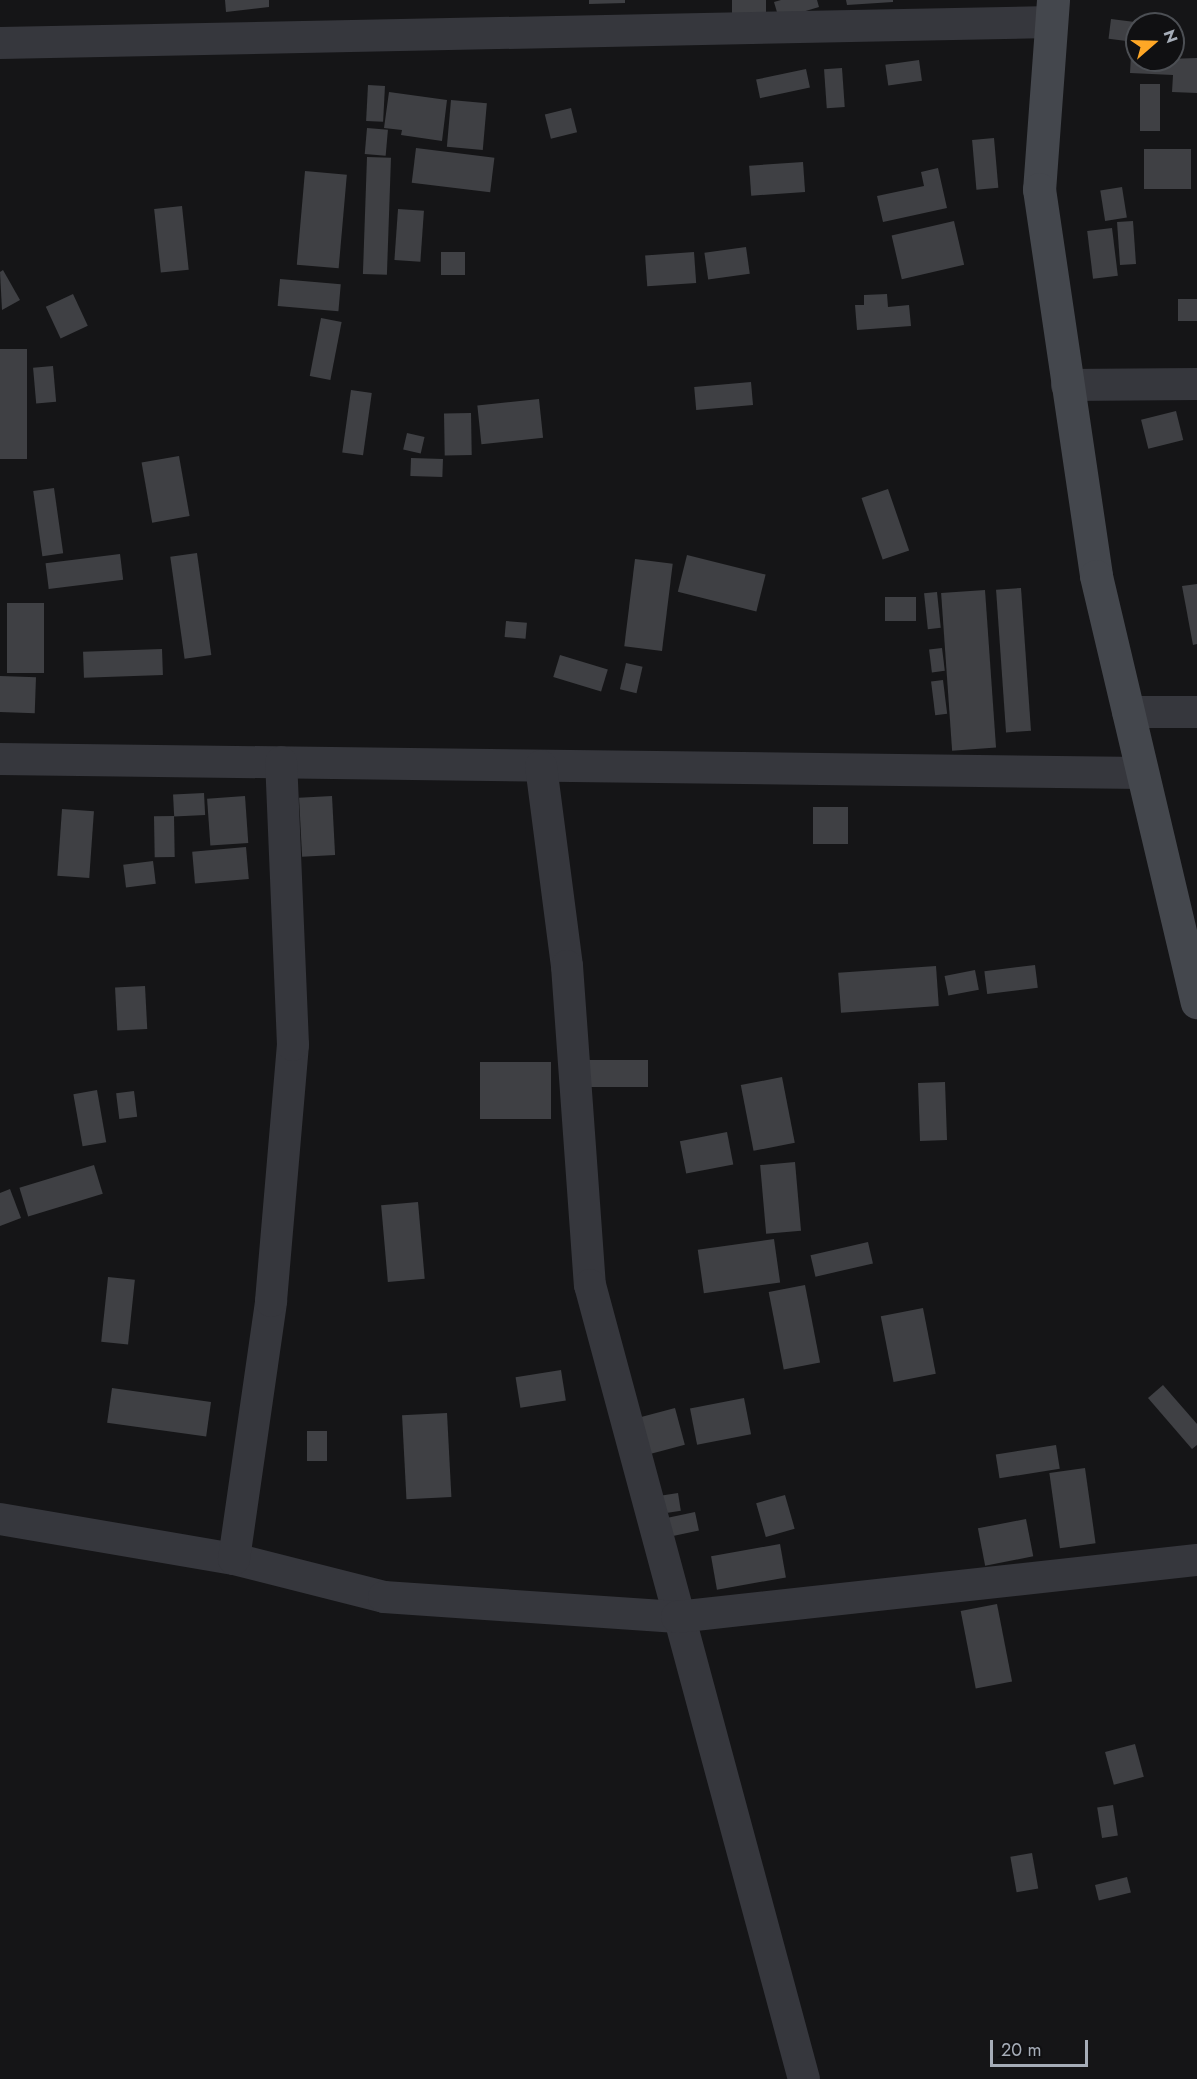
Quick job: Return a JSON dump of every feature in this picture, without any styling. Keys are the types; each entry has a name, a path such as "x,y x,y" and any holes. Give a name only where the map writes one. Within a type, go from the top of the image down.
{"street":[{"path":"0,43 1052,11 1039,189 1067,385 1096,576 1197,1002"},
{"path":"1067,385 1197,384"},
{"path":"1128,712 1197,712"},
{"path":"0,759 1142,773"},
{"path":"234,1560 271,1301 293,1045 281,762"},
{"path":"541,766 567,966 590,1285 677,1617 804,2079"},
{"path":"0,1519 234,1560 384,1597 677,1617 1197,1560"}],"building":[{"path":"225,0 269,0 269,7 226,12"},
{"path":"589,0 625,0 625,3 589,4"},
{"path":"732,0 766,0 766,22 732,22"},
{"path":"817,0 819,7 779,19 774,2"},
{"path":"846,0 893,0 893,2 847,5"},
{"path":"1111,19 1125,21 1125,41 1109,39"},
{"path":"1185,58 1197,58 1197,93 1172,92 1173,75 1130,73 1185,72"},
{"path":"919,60 922,81 888,86 885,65"},
{"path":"842,68 845,107 827,108 824,69"},
{"path":"806,69 810,88 760,98 756,80"},
{"path":"1140,84 1160,84 1160,131 1140,131"},
{"path":"368,85 385,86 383,122 366,121"},
{"path":"389,92 447,100 442,141 401,135 402,130 384,128"},
{"path":"451,100 487,103 483,150 447,147"},
{"path":"571,108 577,132 551,139 545,115"},
{"path":"367,128 388,130 386,156 365,154"},
{"path":"994,138 998,188 976,190 972,140"},
{"path":"416,148 494,158 490,192 412,183"},
{"path":"1144,149 1191,149 1191,189 1144,189"},
{"path":"367,157 391,158 387,275 363,274"},
{"path":"803,162 805,192 751,196 749,166"},
{"path":"938,168 947,208 883,222 877,196 924,186 921,172"},
{"path":"305,171 347,175 339,268 297,265"},
{"path":"1122,187 1127,218 1105,221 1100,190"},
{"path":"182,206 189,270 161,273 154,209"},
{"path":"398,209 424,211 420,262 394,260"},
{"path":"954,221 964,265 902,279 892,235"},
{"path":"1133,221 1136,264 1120,265 1117,222"},
{"path":"1112,228 1118,276 1093,279 1087,231"},
{"path":"746,247 750,274 708,280 704,253"},
{"path":"441,252 465,252 465,275 441,275"},
{"path":"694,252 696,283 647,286 645,255"},
{"path":"3,270 20,300 2,310 0,272"},
{"path":"280,279 341,284 338,311 278,306"},
{"path":"73,294 88,326 61,338 46,307"},
{"path":"887,294 888,307 909,305 911,326 857,330 855,305 864,305 864,295"},
{"path":"1178,299 1197,299 1197,321 1178,321"},
{"path":"321,318 342,322 330,380 310,376"},
{"path":"0,349 27,349 27,459 0,459"},
{"path":"53,366 56,402 36,404 33,368"},
{"path":"751,382 753,405 696,410 694,387"},
{"path":"351,390 372,393 363,455 342,452"},
{"path":"539,399 543,438 481,444 477,405"},
{"path":"1176,411 1183,440 1148,449 1141,420"},
{"path":"444,413 471,413 472,455 445,455"},
{"path":"407,433 425,437 421,454 403,450"},
{"path":"179,456 190,516 152,523 142,463"},
{"path":"411,458 443,459 442,477 410,476"},
{"path":"54,488 63,553 42,556 33,491"},
{"path":"888,489 909,550 883,560 862,498"},
{"path":"197,553 211,655 185,659 170,557"},
{"path":"120,554 123,580 49,589 46,563"},
{"path":"687,555 766,575 756,611 678,592"},
{"path":"635,559 673,564 662,651 624,646"},
{"path":"1197,584 1197,644 1193,645 1182,586"},
{"path":"1021,588 1031,731 1006,732 996,590"},
{"path":"985,590 996,748 952,751 941,593"},
{"path":"937,592 941,628 928,629 924,593"},
{"path":"885,597 916,597 916,621 885,621"},
{"path":"7,603 44,603 44,673 7,673"},
{"path":"506,621 527,623 526,639 505,637"},
{"path":"942,648 945,671 932,672 929,650"},
{"path":"162,649 163,675 84,678 83,652"},
{"path":"560,655 608,670 601,692 553,677"},
{"path":"626,663 643,667 636,693 620,689"},
{"path":"0,676 36,677 35,713 0,712"},
{"path":"943,680 947,714 935,715 931,681"},
{"path":"204,793 205,815 174,817 173,795"},
{"path":"245,796 248,843 210,846 207,799"},
{"path":"332,796 335,855 302,857 299,798"},
{"path":"813,807 848,807 848,844 813,844"},
{"path":"62,809 94,811 89,878 57,876"},
{"path":"154,816 174,816 175,857 155,857"},
{"path":"246,847 249,879 195,884 192,852"},
{"path":"153,861 156,884 126,887 123,865"},
{"path":"1035,965 1038,988 987,994 984,971"},
{"path":"936,966 939,1006 841,1013 838,973"},
{"path":"975,970 979,990 948,996 945,976"},
{"path":"145,986 147,1029 117,1031 115,988"},
{"path":"581,1060 648,1060 648,1087 581,1087"},
{"path":"480,1062 551,1062 551,1119 480,1119"},
{"path":"782,1077 795,1143 754,1151 741,1085"},
{"path":"945,1082 947,1140 920,1141 918,1083"},
{"path":"97,1090 106,1142 83,1146 73,1094"},
{"path":"134,1091 137,1117 119,1119 116,1093"},
{"path":"727,1132 733,1164 686,1174 680,1141"},
{"path":"795,1162 801,1231 766,1234 760,1165"},
{"path":"94,1165 103,1194 28,1216 19,1188"},
{"path":"10,1189 21,1218 0,1226 0,1193"},
{"path":"418,1202 425,1279 388,1282 381,1205"},
{"path":"774,1239 780,1283 704,1293 698,1250"},
{"path":"868,1242 873,1263 815,1277 811,1255"},
{"path":"108,1277 135,1280 128,1344 101,1342"},
{"path":"805,1285 820,1363 784,1370 769,1292"},
{"path":"923,1308 936,1374 894,1382 881,1316"},
{"path":"561,1370 566,1401 520,1408 516,1377"},
{"path":"1163,1385 1197,1424 1197,1445 1192,1449 1148,1398"},
{"path":"112,1388 211,1402 206,1437 107,1423"},
{"path":"744,1398 751,1434 697,1445 690,1408"},
{"path":"675,1408 685,1445 651,1454 641,1417"},
{"path":"447,1413 451,1497 406,1499 402,1415"},
{"path":"307,1431 327,1431 327,1461 307,1461"},
{"path":"1056,1445 1060,1469 1000,1478 996,1455"},
{"path":"1085,1468 1096,1543 1060,1548 1049,1473"},
{"path":"678,1493 681,1511 663,1514 660,1496"},
{"path":"785,1495 795,1529 766,1537 756,1503"},
{"path":"695,1512 699,1531 671,1537 667,1518"},
{"path":"1026,1519 1033,1556 985,1566 978,1528"},
{"path":"780,1544 786,1577 717,1590 711,1556"},
{"path":"997,1604 1012,1682 976,1689 961,1611"},
{"path":"1135,1744 1144,1777 1114,1785 1105,1752"},
{"path":"1113,1805 1118,1836 1102,1838 1097,1808"},
{"path":"1032,1853 1038,1888 1017,1892 1010,1857"},
{"path":"1127,1877 1131,1893 1099,1901 1095,1885"}]}
